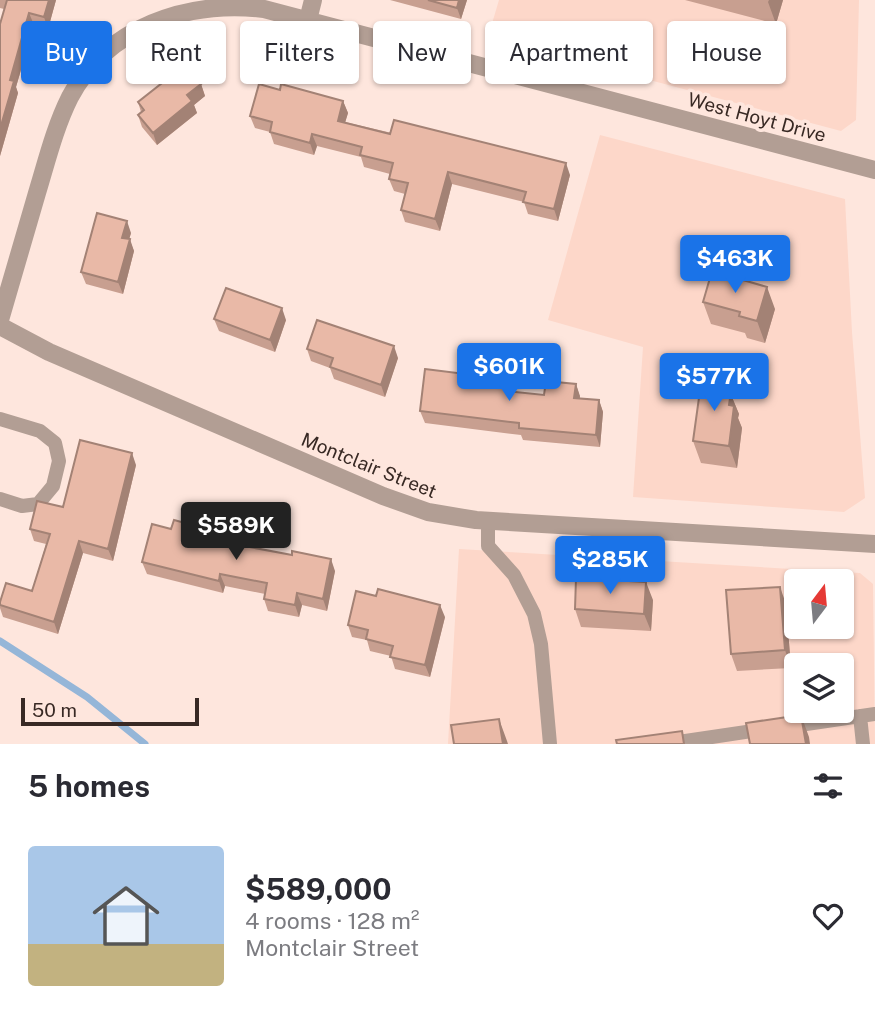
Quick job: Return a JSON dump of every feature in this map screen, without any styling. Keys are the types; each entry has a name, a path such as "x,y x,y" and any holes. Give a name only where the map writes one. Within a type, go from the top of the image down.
{"street":[{"path":"308,20 313,0"},
{"name":"West Hoyt Drive","path":"0,320 57,128 79,82 105,52 134,29 165,14 200,5 249,5 875,170"},
{"name":"Montclair Street","path":"0,326 49,352 390,499 435,514 488,521 875,544"}],"lane":[{"path":"0,419 40,431 55,443 59,461 53,485 38,504 22,506 0,499"},
{"path":"488,521 488,546 514,575 537,622 550,744"},
{"path":"665,744 875,714"},
{"path":"860,716 863,744"}],"shaded area":[{"path":"499,0 859,0 856,120 841,131 653,81 653,21 493,21"},
{"path":"600,135 845,199 865,498 844,512 633,497 643,347 548,320"},
{"path":"459,549 793,569 784,569 784,639 854,639 854,573 860,573 873,584 875,744 448,744"}],"building":[{"path":"7,0 49,0 44,17 29,13 27,21 21,21 21,41 10,80 14,81 0,129 0,24"},
{"path":"428,0 459,0 457,8"},
{"path":"161,84 201,84 187,95 192,101 153,133 138,115 144,110 138,102"},
{"path":"259,84 280,90 281,84 343,101 338,121 390,134 394,120 566,163 554,209 523,202 526,192 448,172 435,219 401,210 408,183 389,179 393,163 360,155 362,147 312,134 310,143 270,132 272,122 250,116"},
{"path":"97,213 127,221 122,238 130,239 118,282 81,272"},
{"path":"712,271 767,287 757,321 739,316 740,312 703,302"},
{"path":"226,288 282,308 270,340 214,319"},
{"path":"317,320 394,346 381,385 330,367 333,358 307,349"},
{"path":"425,369 506,379 505,391 544,395 546,381 576,384 574,398 599,400 596,435 519,428 519,423 420,411"},
{"path":"702,376 724,378 723,391 731,392 729,405 734,406 729,446 693,441"},
{"path":"80,440 132,453 108,549 79,541 54,622 0,605 0,602 6,583 32,591 50,534 30,529 37,501 63,507"},
{"path":"174,520 230,535 228,543 331,559 323,599 297,593 295,605 264,599 267,583 220,574 219,581 142,562 152,524 171,529"},
{"path":"576,578 646,582 644,614 575,609"},
{"path":"780,587 785,650 731,654 726,590"},
{"path":"378,589 440,605 425,665 390,657 393,646 366,639 368,630 348,625 356,591 376,596"},
{"path":"784,717 784,723 802,723 806,744 750,744 746,723"},
{"path":"499,719 503,744 454,744 451,725"},
{"path":"682,731 684,744 617,744 616,740"}],"waterway":[{"path":"0,641 87,697 145,744"}]}
